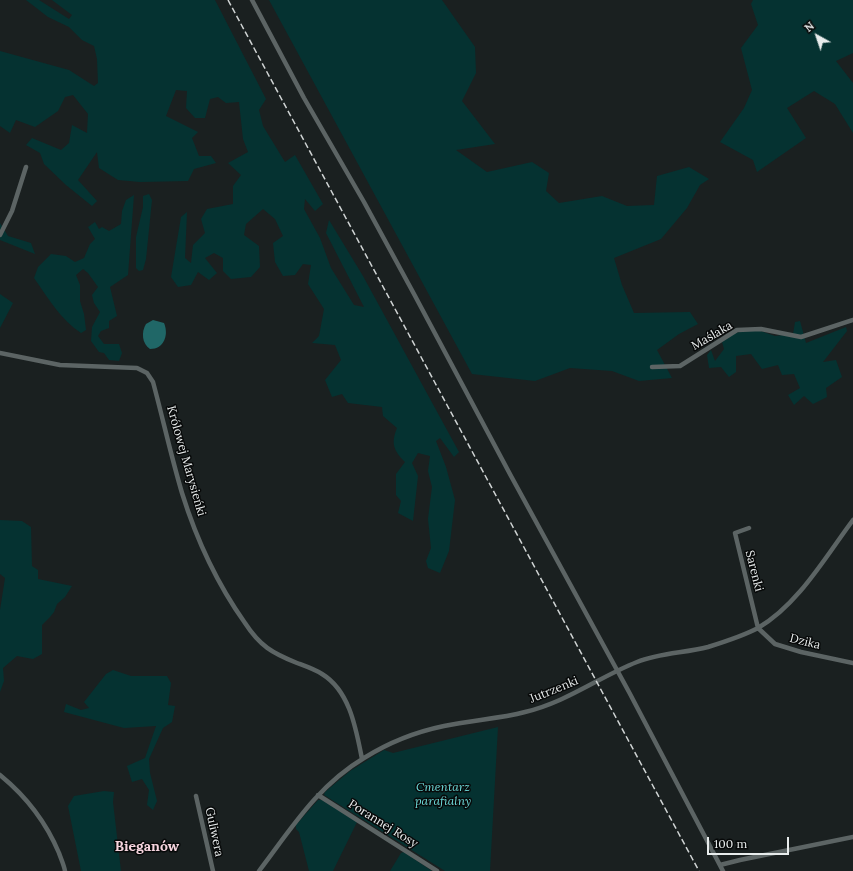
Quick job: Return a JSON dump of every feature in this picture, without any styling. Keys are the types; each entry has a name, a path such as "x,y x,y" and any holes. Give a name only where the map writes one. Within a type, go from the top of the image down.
{"street":[{"path":"252,0 304,98 364,202 511,476 618,671 723,871"},
{"path":"0,235 12,211 26,167"},
{"name":"Maślaka","path":"652,368 680,366 737,330 761,329 801,337 853,320"},
{"name":"Królowej Marysieńki","path":"0,353 48,363 137,368 147,373 153,382 187,507 219,580 245,623 260,643 284,658 321,674 334,684 350,711 355,725 362,759"},
{"name":"Jutrzenki","path":"259,871 292,826 318,795 345,771 362,759 395,742 415,734 444,726 516,714 547,706 575,694 637,662 706,647 730,640 758,628 780,612 802,589 853,520"},
{"name":"Sarenki","path":"749,528 735,533 758,628"},
{"name":"Dzika","path":"758,628 775,644 801,652 853,663"},
{"path":"0,775 16,788 39,814 54,842 65,871"},
{"name":"Porannej Rosy","path":"318,795 438,871"},
{"name":"Guliwera","path":"196,796 212,871"},
{"path":"720,865 853,837"}],"green space":[{"path":"26,0 39,0 69,19 72,15 52,0 215,0 266,99 259,110 263,126 285,162 295,155 323,204 315,211 305,199 304,209 320,238 331,268 354,305 364,307 326,233 329,220 363,276 459,452 454,457 440,438 436,441 446,467 455,500 449,551 440,573 428,568 426,561 431,548 428,519 432,487 428,471 430,456 418,453 412,463 418,476 413,521 398,513 401,501 396,495 396,474 405,462 398,454 394,446 394,438 397,428 383,416 382,407 348,403 342,394 332,397 325,380 341,360 335,345 312,343 319,336 324,309 308,284 311,265 303,264 295,275 283,276 275,262 273,243 283,236 275,219 263,209 246,224 244,235 259,246 260,267 251,277 231,279 223,271 223,258 214,253 205,258 217,273 209,280 198,272 191,285 178,287 171,277 181,217 187,212 185,258 191,263 193,245 205,233 201,219 207,209 233,204 233,186 241,175 228,163 248,152 243,139 239,102 226,103 218,97 210,99 205,118 195,118 186,108 187,91 176,90 166,116 198,132 192,138 199,156 211,156 216,163 194,169 188,181 140,182 118,180 99,168 97,152 78,180 97,201 92,206 66,185 44,164 40,153 26,145 32,138 61,150 69,143 72,125 87,133 88,114 73,95 65,97 58,111 35,127 16,120 10,133 0,126 0,51 69,70 94,86 98,83 97,59 94,46 82,40 69,27 48,17"},
{"path":"269,0 442,0 475,47 476,73 462,101 495,144 456,150 487,172 532,162 549,173 546,191 559,203 602,196 627,206 654,205 657,176 689,167 709,179 700,185 687,208 661,239 614,258 622,285 634,313 690,312 698,324 679,334 657,350 672,378 639,381 612,371 570,368 535,381 472,374"},
{"path":"753,0 853,0 853,53 836,61 853,83 853,133 835,104 814,91 787,108 806,138 757,172 753,160 720,142 744,108 752,90 741,48 758,25 751,4"},
{"path":"149,194 152,200 146,259 143,270 139,271 136,268 136,237 143,207 143,196"},
{"path":"134,195 128,275 110,287 117,316 109,321 109,328 101,331 98,336 104,344 119,344 122,353 119,361 109,360 104,353 99,352 91,341 92,327 100,312 94,303 92,295 98,287 88,273 83,269 76,275 80,285 80,301 84,314 86,330 81,333 61,315 34,278 38,267 51,254 66,256 75,262 84,258 90,244 95,239 88,227 95,222 99,229 102,227 109,231 121,224 122,211 126,200"},
{"path":"0,223 8,236 31,243 35,254 0,240"},
{"path":"0,294 13,303 0,328"},
{"path":"800,321 806,343 846,327 847,331 823,362 836,360 842,377 826,388 827,397 813,404 804,396 794,405 788,395 800,388 794,374 782,375 778,365 762,369 751,354 736,356 736,372 729,377 721,367 709,368 707,355 711,350 715,361 724,349 722,342 735,333 755,329 775,336 793,334 795,322"},
{"path":"0,520 22,521 31,527 32,566 38,570 38,579 72,586 65,597 57,604 54,612 42,625 42,654 33,659 17,656 3,668 4,681 0,692 0,610 5,578 0,574"},
{"path":"113,670 131,676 167,676 171,683 168,705 175,706 172,722 163,728 149,759 150,773 157,801 153,810 147,805 149,790 142,779 132,782 127,766 145,758 156,726 124,728 64,712 66,704 81,710 89,708 84,702 106,674"},
{"name":"Cmentarz parafialny","path":"498,727 490,871 445,871 324,795 325,792 350,771 384,750 393,753"},
{"path":"104,791 114,792 113,802 121,871 81,871 68,806 74,796"},
{"path":"318,800 322,800 357,822 333,871 309,871 299,832 296,829 296,825"},
{"path":"404,852 432,871 390,871 401,853"}],"shaded area":[{"path":"153,320 164,323 166,332 162,344 159,347 150,349 145,344 143,334 146,324"}],"railway":[{"path":"228,0 699,871"}],"district":[{"name":"Bieganów","path":"147,847"}]}
